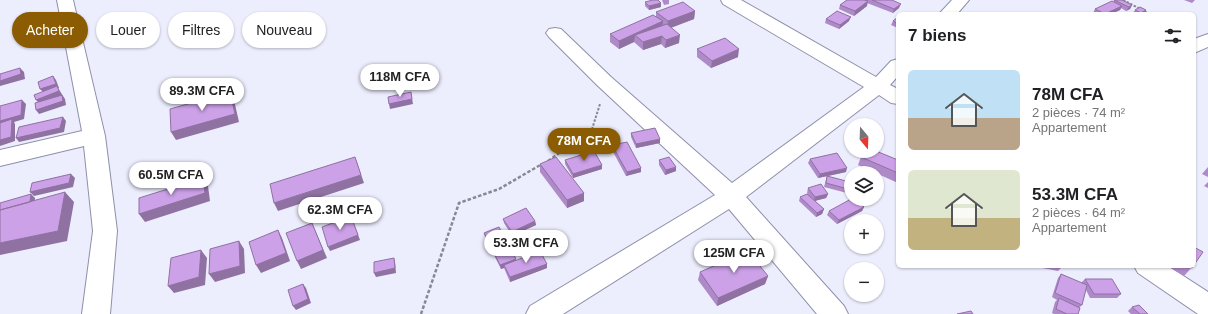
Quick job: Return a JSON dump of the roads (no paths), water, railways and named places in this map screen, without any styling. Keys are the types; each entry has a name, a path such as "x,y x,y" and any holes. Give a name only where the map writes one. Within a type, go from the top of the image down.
{"street":[{"path":"65,0 94,136 105,231 96,314"},
{"path":"729,0 896,97"},
{"path":"950,12 961,0"},
{"path":"555,33 604,81 731,196 834,314"},
{"path":"1196,46 1208,39"},
{"path":"540,314 731,196 878,86 896,67"},
{"path":"0,158 94,136"},
{"path":"1150,268 1208,306"}]}
